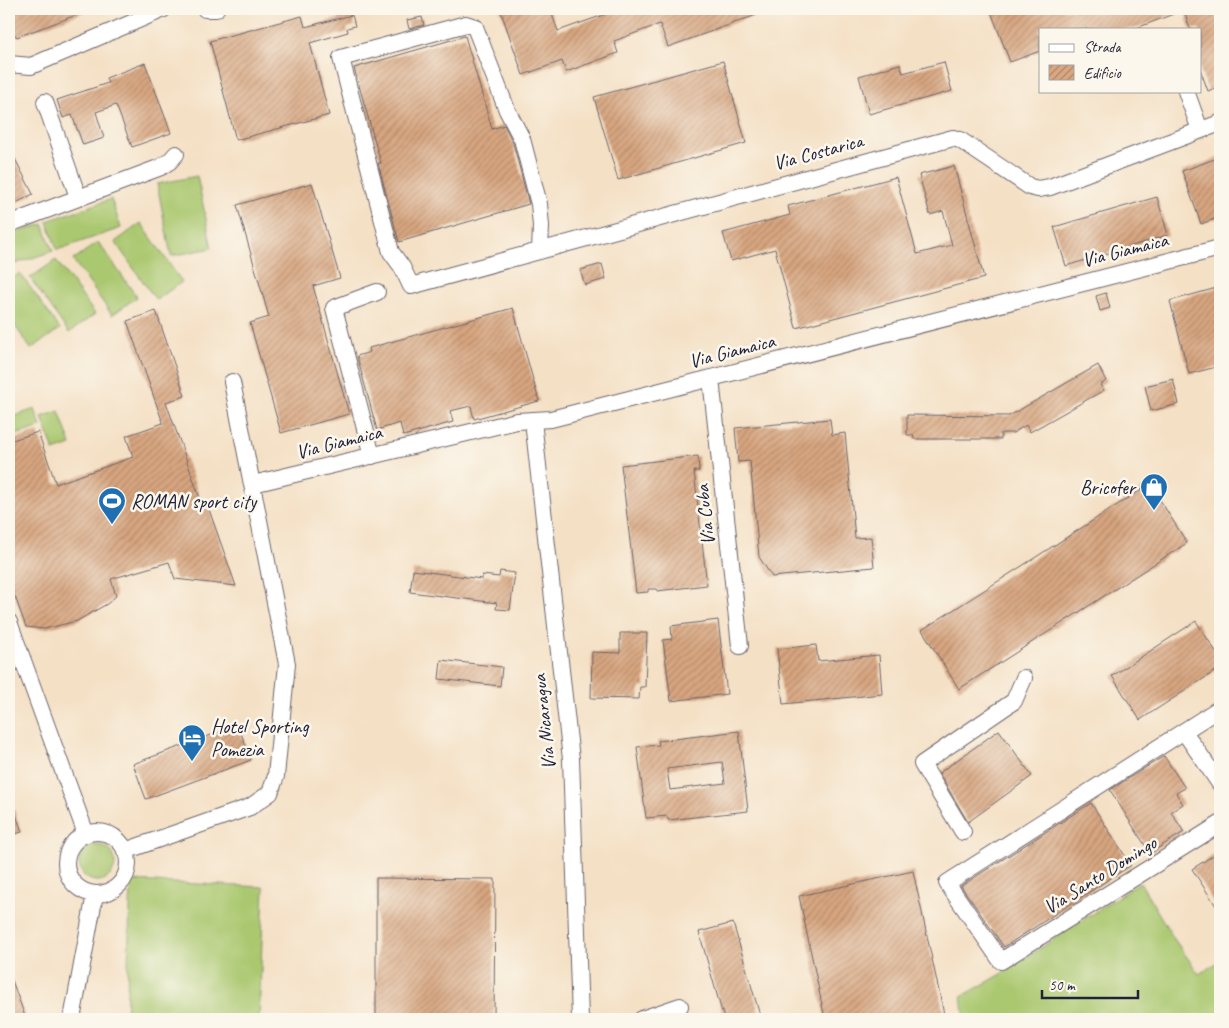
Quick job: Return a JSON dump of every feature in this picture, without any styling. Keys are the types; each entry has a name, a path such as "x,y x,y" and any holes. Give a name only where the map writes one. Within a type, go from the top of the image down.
{"street":[{"path":"9,64 31,66 164,9"},
{"path":"205,9 216,9"},
{"name":"Via Costarica","path":"540,251 540,211 522,139 507,110 475,27 466,24 341,58 391,252 402,267 411,286 540,251 950,138 960,140 1030,187 1038,189 1050,187 1220,123"},
{"path":"1186,92 1200,130"},
{"path":"45,102 78,198"},
{"path":"9,224 161,167 176,154"},
{"name":"Via Giamaica","path":"253,484 517,421 551,419 1220,248"},
{"path":"372,456 334,308 377,292"},
{"name":"Via Cuba","path":"711,379 740,646"},
{"path":"125,851 250,806 264,799 274,786 278,766 287,664 232,382"},
{"name":"Via Nicaragua","path":"534,421 571,759 580,1019"},
{"path":"9,622 86,834"},
{"path":"963,832 922,764 1014,702 1024,678"},
{"path":"1220,708 1185,733 1220,784"},
{"name":"Via Santo Domingo","path":"1185,733 947,883 1001,962 1220,824"},
{"path":"86,834 109,835 116,839 125,851 126,872 122,882 114,889 94,894 84,892 69,878 66,868 70,848 86,834"},
{"path":"72,1019 94,894"},
{"path":"642,1019 680,1006"}],"green space":[{"path":"197,176 212,248 171,256 157,184"},
{"path":"111,199 121,228 57,250 47,221"},
{"path":"141,223 182,282 156,300 115,242"},
{"path":"43,224 53,251 9,266 9,235"},
{"path":"98,242 137,297 112,315 73,260"},
{"path":"56,260 95,314 69,333 30,278"},
{"path":"20,273 60,329 31,349 9,317 9,281"},
{"path":"35,409 41,427 9,437 9,418"},
{"path":"59,411 71,445 54,451 42,417"},
{"path":"97,845 104,846 110,850 114,856 114,870 110,876 104,880 97,881 90,880 84,876 80,870 79,863 80,856 84,850 90,846"},
{"path":"131,881 264,887 259,1019 126,1019"},
{"path":"1140,882 1174,939 1199,974 1220,961 1220,1019 965,1019 961,997 1000,975"}],"building":[{"path":"9,9 90,10 17,37 9,29"},
{"path":"500,9 550,9 558,31 609,13 608,9 770,10 668,47 660,24 614,41 618,53 566,72 562,61 523,75"},
{"path":"990,9 1220,9 1220,86 1208,91 1202,74 1202,28 1190,28 1184,10 1137,28 1039,28 1039,51 1010,62"},
{"path":"352,15 355,26 347,28 348,32 310,43 329,115 236,140 210,41 302,16 305,27"},
{"path":"422,17 424,25 409,29 407,20"},
{"path":"465,36 492,129 504,125 513,143 529,204 399,242 378,163 381,163 354,68"},
{"path":"723,61 746,143 618,180 594,97"},
{"path":"944,62 952,91 869,114 859,76 900,64 903,73"},
{"path":"145,63 171,133 132,147 116,105 96,112 104,138 83,145 72,115 63,118 57,100 108,83 106,78"},
{"path":"9,147 33,194 9,207"},
{"path":"1220,157 1220,217 1201,224 1182,171"},
{"path":"954,166 984,278 796,328 775,249 731,261 723,233 790,215 788,206 896,177 917,254 952,245 943,211 930,215 919,175"},
{"path":"312,183 340,278 313,286 349,414 281,433 250,323 269,317 237,205"},
{"path":"1157,197 1168,235 1066,266 1054,227"},
{"path":"602,264 606,279 585,285 580,270"},
{"path":"1220,287 1220,366 1189,374 1170,301"},
{"path":"1106,293 1110,308 1100,311 1096,296"},
{"path":"513,308 539,401 474,419 471,406 450,411 453,422 403,436 400,423 377,430 357,356 370,352 369,348"},
{"name":"ROMAN sport city","path":"156,311 185,396 166,402 203,507 207,504 236,586 175,579 169,562 111,579 116,596 107,604 77,621 44,629 26,627 9,580 9,441 38,432 56,484 133,457 126,436 163,423 127,321"},
{"path":"1098,365 1106,381 1100,385 1104,390 1030,432 1026,425 1013,433 1001,433 1001,439 914,439 913,435 907,435 907,415 1009,416"},
{"path":"1173,379 1179,404 1151,411 1145,386"},
{"path":"830,419 832,435 845,433 855,538 871,537 874,567 772,577 759,557 750,461 738,462 735,428"},
{"path":"698,456 699,471 694,471 707,585 657,591 657,589 648,589 648,592 636,593 621,465"},
{"path":"1150,484 1187,543 959,689 922,630"},
{"path":"413,570 482,579 482,575 499,577 500,571 515,573 510,610 496,609 497,603 410,592"},
{"path":"718,620 727,694 671,701 663,640 672,639 671,626"},
{"path":"1196,621 1220,658 1220,668 1140,720 1112,676"},
{"path":"620,633 647,633 645,687 640,687 639,699 591,698 592,652 620,653"},
{"path":"816,645 818,661 879,655 882,694 783,704 777,649"},
{"path":"441,660 502,667 500,686 439,679"},
{"name":"Hotel Sporting Pomezia","path":"238,725 251,760 146,799 133,764"},
{"path":"999,730 1032,776 968,822 939,773"},
{"path":"739,731 748,811 668,820 667,816 646,818 637,747 659,745 658,741","holes":["722,762 725,783 670,790 667,769"]},
{"path":"1164,756 1185,788 1176,793 1183,804 1171,812 1184,832 1150,853 1110,790"},
{"path":"9,799 22,832 9,836"},
{"path":"1091,803 1131,865 1004,947 961,886"},
{"path":"1220,851 1220,912 1192,869"},
{"path":"913,871 945,1019 825,1019 799,896"},
{"path":"376,878 495,879 494,1019 376,1019"},
{"path":"733,923 761,1019 724,1019 699,932"},
{"path":"10,975 26,1019 9,1019"}],"place":[{"name":"Bricofer","path":"1154,511"},
{"name":"ROMAN sport city","path":"112,525"},
{"name":"Hotel Sporting Pomezia","path":"192,762"}]}
